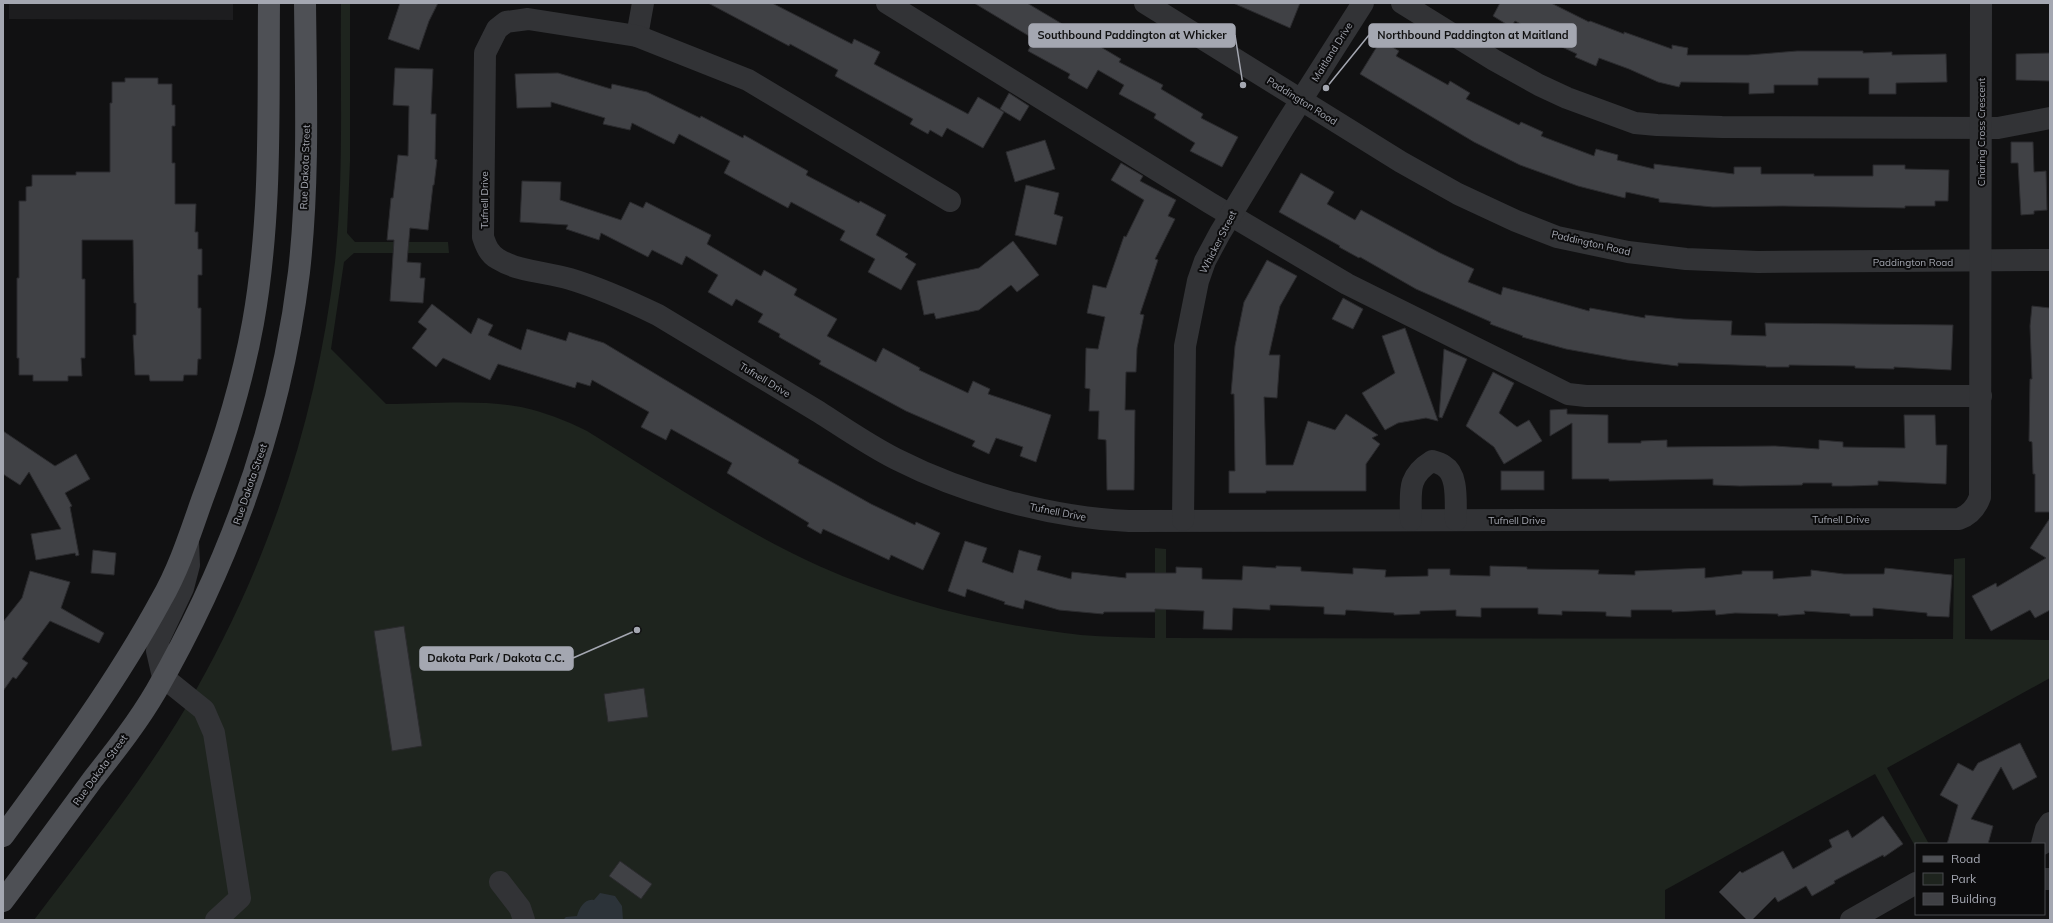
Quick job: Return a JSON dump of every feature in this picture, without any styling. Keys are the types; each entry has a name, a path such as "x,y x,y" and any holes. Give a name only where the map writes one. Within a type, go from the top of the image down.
{"main road":[{"path":"3,836 93,711 163,598 188,541 232,413 253,322 261,263 268,172 269,3"},
{"name":"Rue Dakota Street","path":"3,901 124,739 163,678 213,579 243,508 260,458 284,364 297,286 303,224 306,124 305,3"}],"street":[{"path":"637,36 643,3"},
{"path":"887,3 1231,215 1376,300 1568,394 1586,396 1981,396"},
{"name":"Paddington Road","path":"1145,3 1401,162 1458,194 1557,237 1628,252 1686,259 1758,262 1981,262 2050,260"},
{"name":"Maitland Drive","path":"1301,100 1363,3"},
{"path":"1402,3 1494,60 1539,85 1567,98 1635,123 1657,125 1722,126 1981,128 2017,125 2050,118"},
{"name":"Charing Cross Crescent","path":"1981,3 1981,262"},
{"name":"Tufnell Drive","path":"950,201 748,80 637,36 528,19 506,22 497,30 485,53 483,237 492,255 507,263 570,279 619,296 658,315 896,459 961,486 1023,505 1080,517 1129,521 1959,519 1967,516 1972,511 1980,497 1981,262"},
{"name":"Whicker Street","path":"1183,520 1185,346 1198,281 1205,261 1231,215 1301,100"},
{"path":"1410,520 1410,485 1420,468 1432,461 1444,466 1451,473 1455,487 1456,520"},
{"path":"188,541 189,565 182,588 159,639 157,651 163,678 204,710 214,733 240,898 216,920"},
{"path":"2042,843 2046,829 2050,823"},
{"path":"500,882 520,908 524,920"},
{"path":"1851,920 1915,884"}],"shaded area":[{"path":"9,3 233,3 233,20 9,19"},
{"path":"600,893 615,896 622,906 623,920 563,920 566,917 577,916 579,910 585,902 594,900"}],"green space":[{"path":"341,3 350,3 350,161 347,233 355,242 448,242 449,253 354,253 344,262 331,349 386,404 454,402 489,403 521,407 538,411 571,423 587,431 672,485 759,536 819,566 882,591 947,611 980,619 1047,631 1109,637 1155,638 1155,548 1166,549 1166,638 1953,639 1954,559 1965,558 1965,639 2050,640 2050,678 1887,768 1928,843 1915,843 1915,846 1875,774 1665,890 1665,920 34,920 132,790 185,709 214,657 240,604 263,549 284,493 301,437 327,321 338,230 341,133"}],"building":[{"path":"400,3 438,3 429,21 419,50 388,39"},
{"path":"708,3 772,3 852,44 854,39 880,52 874,64 968,114 978,97 1004,112 983,148 947,128 942,137 930,130 928,134 910,124 913,119 835,76 838,70"},
{"path":"974,3 1027,3 1121,59 1119,62 1163,85 1161,89 1203,114 1201,118 1238,137 1222,167 1190,151 1195,143 1154,118 1156,114 1119,94 1124,85 1098,70 1087,89 1068,78 1070,74 1028,51 1034,39"},
{"path":"1233,3 1300,3 1290,28"},
{"path":"1500,3 1551,3 1589,22 1590,21 1624,34 1624,32 1672,49 1672,45 1688,48 1687,55 1748,55 1797,51 1863,51 1863,53 1892,52 1892,55 1946,54 1947,82 1896,83 1896,94 1869,94 1869,78 1818,78 1818,85 1774,85 1774,93 1749,94 1749,83 1681,82 1679,87 1658,82 1599,58 1596,66 1575,57 1577,54 1547,40 1547,38 1515,21 1511,27 1493,16"},
{"path":"1381,40 1399,51 1396,56 1448,85 1450,81 1470,93 1466,99 1519,125 1521,122 1543,132 1541,136 1594,156 1596,149 1618,155 1617,160 1654,169 1654,164 1734,174 1734,167 1761,167 1761,174 1814,174 1814,176 1873,176 1873,165 1905,165 1905,169 1949,170 1948,201 1935,201 1935,206 1905,206 1905,208 1783,206 1713,207 1659,202 1659,199 1626,192 1625,198 1578,186 1520,165 1474,142 1360,74"},
{"path":"2050,53 2050,81 2016,80 2016,54"},
{"path":"395,68 433,69 431,114 436,114 435,159 437,160 428,230 410,228 407,262 421,263 420,278 425,278 423,303 390,301 394,240 387,240 391,198 393,198 398,155 408,156 409,106 393,105"},
{"path":"558,73 611,89 612,84 647,92 700,118 701,116 743,138 744,135 808,171 806,175 859,203 860,201 886,215 876,235 908,254 905,257 916,264 901,290 868,272 875,259 840,240 845,231 791,202 788,208 724,173 730,161 679,134 674,144 632,123 630,130 603,124 605,118 551,102 551,107 517,108 515,74"},
{"path":"125,78 158,78 158,84 172,84 172,105 175,105 175,126 172,126 172,163 175,163 175,204 196,204 195,232 198,232 198,249 202,249 202,275 198,275 198,308 201,308 201,359 198,359 197,375 184,375 183,381 150,381 149,375 135,375 133,335 136,335 136,303 134,303 133,240 82,240 82,279 85,279 85,358 81,358 82,376 68,376 68,381 33,381 33,375 19,375 19,358 17,358 19,201 26,201 26,187 32,186 32,175 76,175 76,172 110,172 110,103 112,103 112,82 125,82"},
{"path":"1009,93 1029,106 1020,121 1000,109"},
{"path":"1045,140 1055,169 1015,182 1006,152"},
{"path":"2011,142 2033,142 2034,172 2046,171 2047,210 2034,211 2034,214 2021,215 2018,163 2011,163"},
{"path":"1121,163 1143,176 1140,181 1176,200 1168,216 1175,219 1155,259 1158,260 1140,314 1144,315 1137,348 1136,372 1126,372 1125,410 1135,410 1134,490 1107,490 1106,440 1098,439 1099,411 1089,411 1090,389 1085,388 1086,348 1098,349 1105,317 1087,313 1093,285 1106,288 1124,236 1126,237 1144,200 1111,180"},
{"path":"1301,173 1334,192 1327,204 1355,220 1361,210 1440,253 1474,269 1468,282 1501,295 1503,287 1589,311 1590,308 1645,318 1645,315 1683,319 1732,321 1731,335 1766,336 1765,323 1953,325 1951,370 1894,367 1894,369 1855,368 1855,366 1789,365 1789,367 1766,367 1678,363 1678,366 1627,360 1566,349 1522,337 1523,336 1490,324 1491,322 1416,289 1279,212"},
{"path":"522,181 561,182 560,200 621,220 630,202 643,208 646,202 711,235 707,244 761,276 764,270 797,289 794,295 837,319 827,336 876,362 883,348 920,368 919,370 968,393 973,381 990,389 988,394 1051,415 1036,462 1020,456 1023,447 996,438 989,454 972,446 975,441 906,411 819,364 821,361 779,337 780,334 758,322 763,314 736,299 732,306 708,292 718,275 686,256 682,265 652,250 648,257 601,233 599,240 566,229 568,225 520,222"},
{"path":"1026,185 1059,193 1054,214 1063,217 1056,245 1015,235"},
{"path":"1013,241 1039,275 1017,292 1011,285 979,310 936,319 934,313 924,315 917,281 979,268"},
{"path":"1267,260 1297,276 1280,306 1269,355 1280,355 1277,398 1264,397 1266,465 1293,465 1308,421 1335,430 1346,414 1378,435 1372,438 1380,444 1366,464 1366,491 1266,491 1266,493 1229,493 1229,471 1235,471 1234,394 1231,394 1235,346 1244,302"},
{"path":"1343,298 1363,309 1353,329 1332,319"},
{"path":"432,304 471,334 478,318 493,325 488,335 521,350 527,329 566,341 569,332 604,343 799,460 798,463 871,504 915,525 916,522 940,533 923,570 891,555 889,560 823,529 821,534 807,526 809,523 727,473 732,463 671,429 666,440 641,427 649,412 592,380 590,386 577,382 575,388 498,364 490,380 443,358 436,367 412,348 427,329 418,322"},
{"path":"2032,306 2050,308 2050,512 2035,512 2035,474 2033,474 2032,442 2029,441 2030,379 2032,379 2030,326"},
{"path":"1405,328 1438,421 1426,418 1398,423 1385,430 1362,393 1395,373 1382,336"},
{"path":"1444,349 1467,359 1442,418 1439,417"},
{"path":"1493,372 1514,383 1499,413 1517,427 1529,420 1542,441 1504,464 1494,447 1466,426"},
{"path":"1567,409 1567,414 1608,415 1608,443 1641,443 1641,441 1667,440 1667,447 1775,446 1819,449 1819,440 1843,442 1843,447 1905,448 1904,415 1935,415 1936,445 1947,445 1946,484 1878,481 1878,485 1851,486 1832,486 1832,483 1803,483 1802,485 1740,486 1713,485 1713,479 1609,481 1609,479 1572,479 1572,423 1550,436 1550,410"},
{"path":"3,431 55,466 76,454 90,479 65,493 72,506 70,507 79,555 76,556 75,553 36,560 31,534 61,529 29,472 20,485 3,474"},
{"path":"1501,471 1544,471 1544,490 1501,490"},
{"path":"2050,518 2050,610 2035,618 2030,610 1991,631 1972,596 1996,583 1997,587 2046,558 2030,548"},
{"path":"965,541 987,548 982,562 1013,573 1019,550 1041,556 1037,570 1071,579 1072,572 1126,578 1126,573 1176,573 1176,567 1202,568 1202,579 1242,580 1243,566 1276,568 1276,566 1301,567 1301,571 1353,574 1353,568 1386,570 1385,577 1428,576 1428,569 1450,569 1450,575 1490,576 1490,566 1527,567 1527,569 1599,570 1598,574 1635,575 1635,571 1705,568 1705,578 1742,574 1742,571 1773,571 1773,579 1811,576 1811,570 1844,574 1884,574 1885,568 1952,575 1949,617 1927,616 1927,613 1873,608 1873,616 1850,616 1850,614 1804,611 1805,614 1778,616 1778,614 1735,613 1716,615 1715,610 1672,612 1672,610 1631,610 1631,617 1606,616 1606,612 1562,611 1562,615 1538,614 1538,608 1481,608 1481,617 1456,616 1456,610 1420,611 1420,614 1394,615 1394,613 1346,610 1345,615 1324,614 1324,607 1270,605 1270,610 1233,608 1232,630 1203,629 1204,611 1155,609 1155,612 1104,612 1103,614 1059,610 1025,600 1023,609 1004,604 1005,602 967,589 965,597 948,591"},
{"path":"93,550 116,553 114,575 91,573"},
{"path":"30,571 70,582 61,608 104,633 99,643 50,621 22,659 28,663 16,679 13,677 3,691 3,622 22,598"},
{"path":"404,626 422,746 392,751 374,631"},
{"path":"644,688 648,717 608,722 604,694"},
{"path":"2020,743 2037,777 2013,790 2001,767 1971,819 1993,826 1988,843 1947,843 1958,805 1940,795 1958,763 1973,771 1978,763"},
{"path":"1883,816 1903,844 1884,857 1883,855 1834,881 1835,883 1812,896 1806,886 1778,902 1775,897 1752,920 1747,920 1719,892 1740,871 1742,873 1783,851 1793,869 1832,847 1829,840 1848,830 1852,838"},
{"path":"620,861 652,884 641,899 609,876"}],"place":[{"name":"Southbound Paddington at Whicker","path":"1243,85"},
{"name":"Northbound Paddington at Maitland","path":"1326,88"},
{"name":"Dakota Park / Dakota C.C.","path":"637,630"}]}
